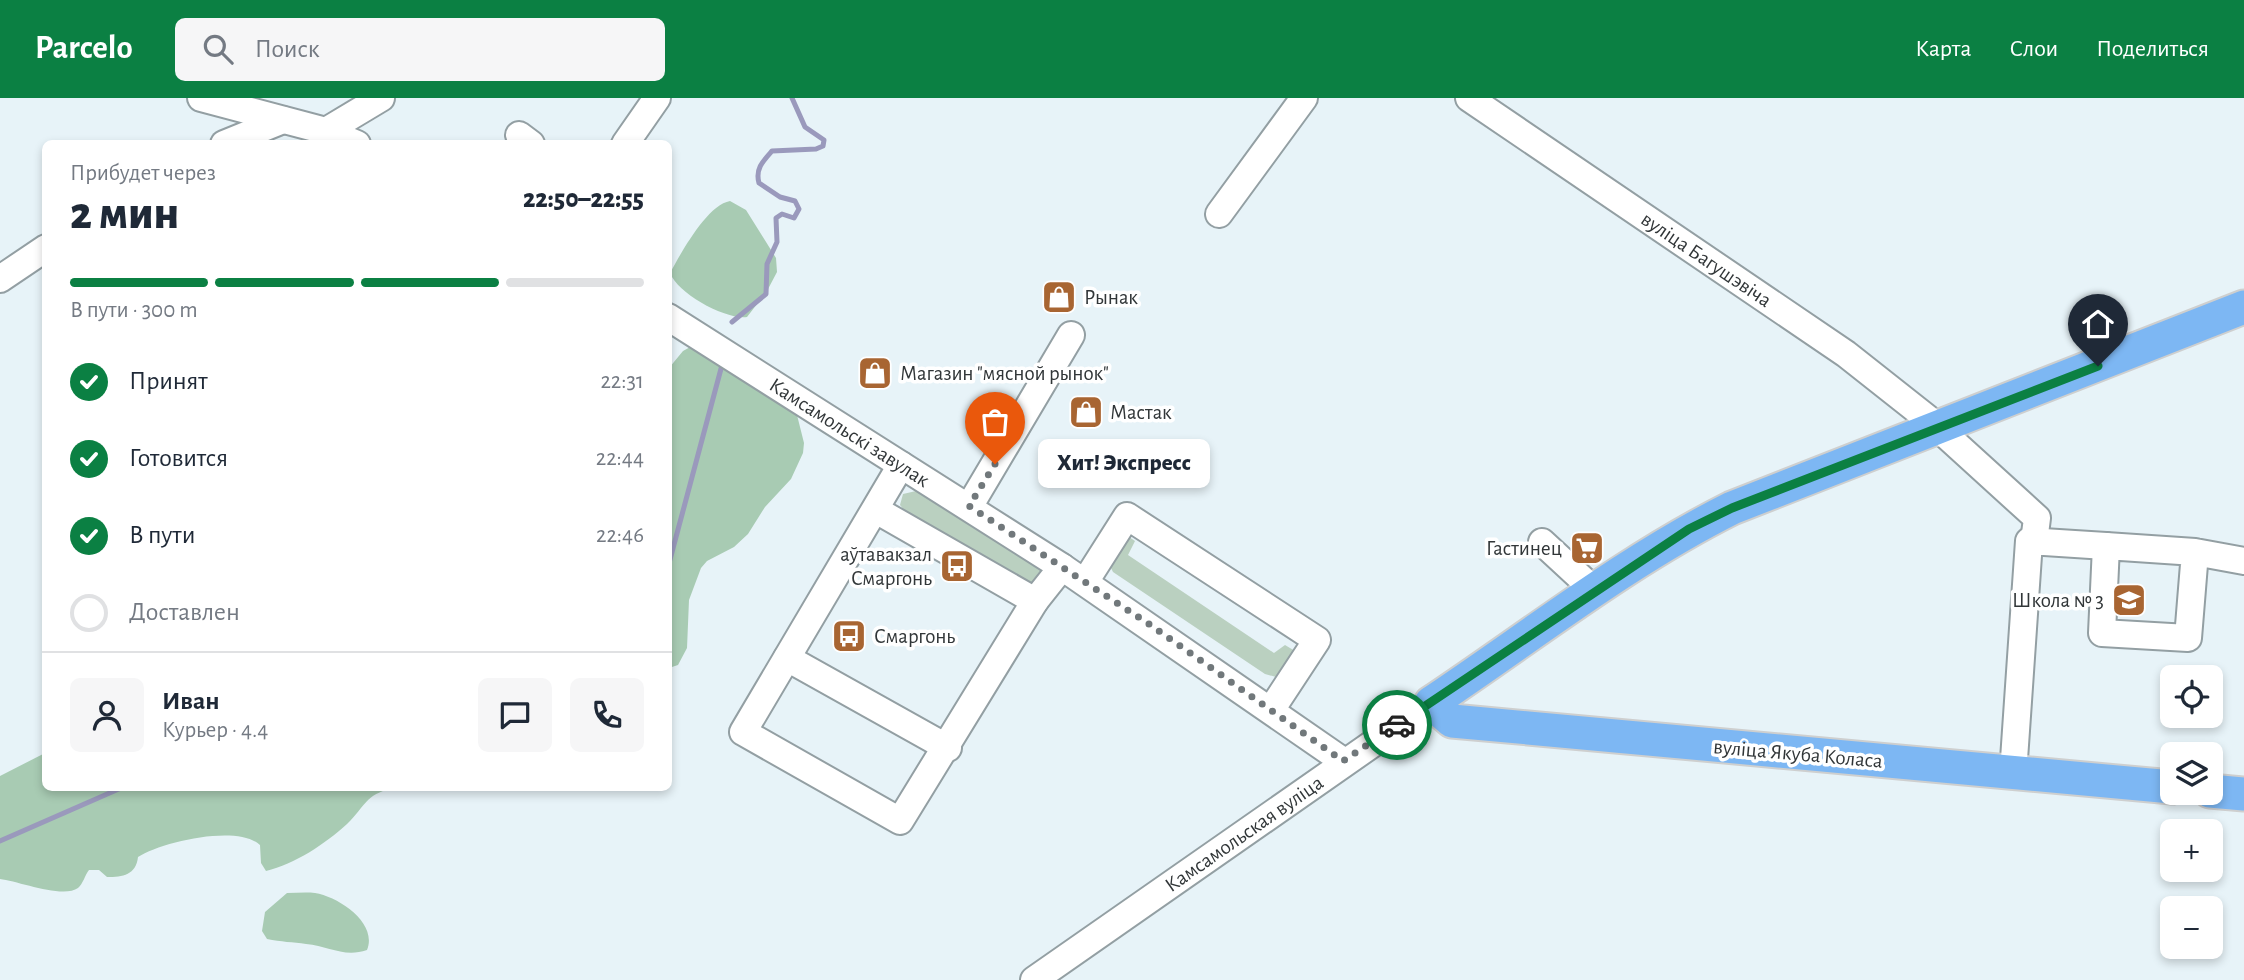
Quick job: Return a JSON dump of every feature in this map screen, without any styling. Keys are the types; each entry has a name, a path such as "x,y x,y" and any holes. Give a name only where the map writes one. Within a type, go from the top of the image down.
{"main road":[{"name":"Камсамольская вуліца","path":"1431,703 1689,529 1732,508 1939,429 2244,307"},
{"name":"вуліца Якуба Коласа","path":"1431,703 1452,721 2160,786"},
{"path":"2223,792 2244,794"}],"street":[{"path":"201,98 326,131 347,140"},
{"path":"326,131 382,98"},
{"path":"628,140 657,98"},
{"path":"1219,214 1304,98"},
{"name":"вуліца Багушэвіча","path":"1469,98 1846,354 1939,429 2037,518 2034,542"},
{"path":"234,140 283,120"},
{"path":"0,279 42,251"},
{"name":"Камсамольскі завулак","path":"672,320 1085,582 1343,761"},
{"path":"969,506 1071,335"},
{"path":"901,465 743,732 900,821 948,748 1035,601 1062,567"},
{"path":"876,510 1035,601"},
{"path":"1085,582 1127,516 1317,640 1271,710"},
{"path":"2013,774 2029,541 2195,552 2244,561"},
{"path":"1542,542 1595,591"},
{"path":"2106,546 2102,632 2188,638 2195,552"},
{"path":"787,658 948,748"},
{"name":"Камсамольская вуліца","path":"1034,980 1343,761 1431,703"}],"green space":[{"path":"730,201 746,210 776,258 777,272 767,291 747,317 727,314 704,304 682,289 672,276 672,270 688,242 704,220 721,204"},
{"path":"692,346 787,399 797,415 804,443 803,453 791,479 765,507 748,534 734,547 707,561 701,568 689,600 687,648 678,665 672,667 672,364 683,351"},
{"path":"916,491 1042,565 1043,575 1031,586 904,510 900,505 903,494"},
{"path":"1129,537 1135,541 1128,555 1274,653 1285,645 1295,651 1286,673 1276,677 1265,674 1113,572 1109,564"},
{"path":"42,755 42,791 383,791 366,802 347,824 329,839 277,868 266,871 261,863 260,845 249,839 235,836 199,838 149,851 138,857 132,871 123,875 107,877 99,870 89,870 78,888 62,892 0,879 0,776"},
{"path":"287,893 325,895 345,906 362,921 367,930 367,950 351,953 267,939 262,931 265,912"}],"waterway":[{"path":"732,322 766,294 767,264 777,242 776,218 782,214 794,218 799,209 795,201 780,197 759,183 761,166 772,151 816,149 823,146 824,140 805,127 792,98"},
{"path":"672,552 722,365"},
{"path":"0,841 114,791"}],"way so far":[{"path":"995,464 969,506 1149,624 1343,761 1397,725"}],"place":[{"name":"Рынак","path":"1059,297"},
{"name":"Магазин \"мясной рынок\"","path":"875,373"},
{"name":"Мастак","path":"1086,412"},
{"name":"Хит! Экспресс","path":"995,464"},
{"name":"Гастинец","path":"1587,548"},
{"name":"аўтавакзал Смаргонь","path":"957,566"},
{"name":"Школа № 3","path":"2129,600"},
{"name":"Смаргонь","path":"849,636"}],"route":[{"path":"1397,725 1689,529 1732,508 2098,366"}]}
